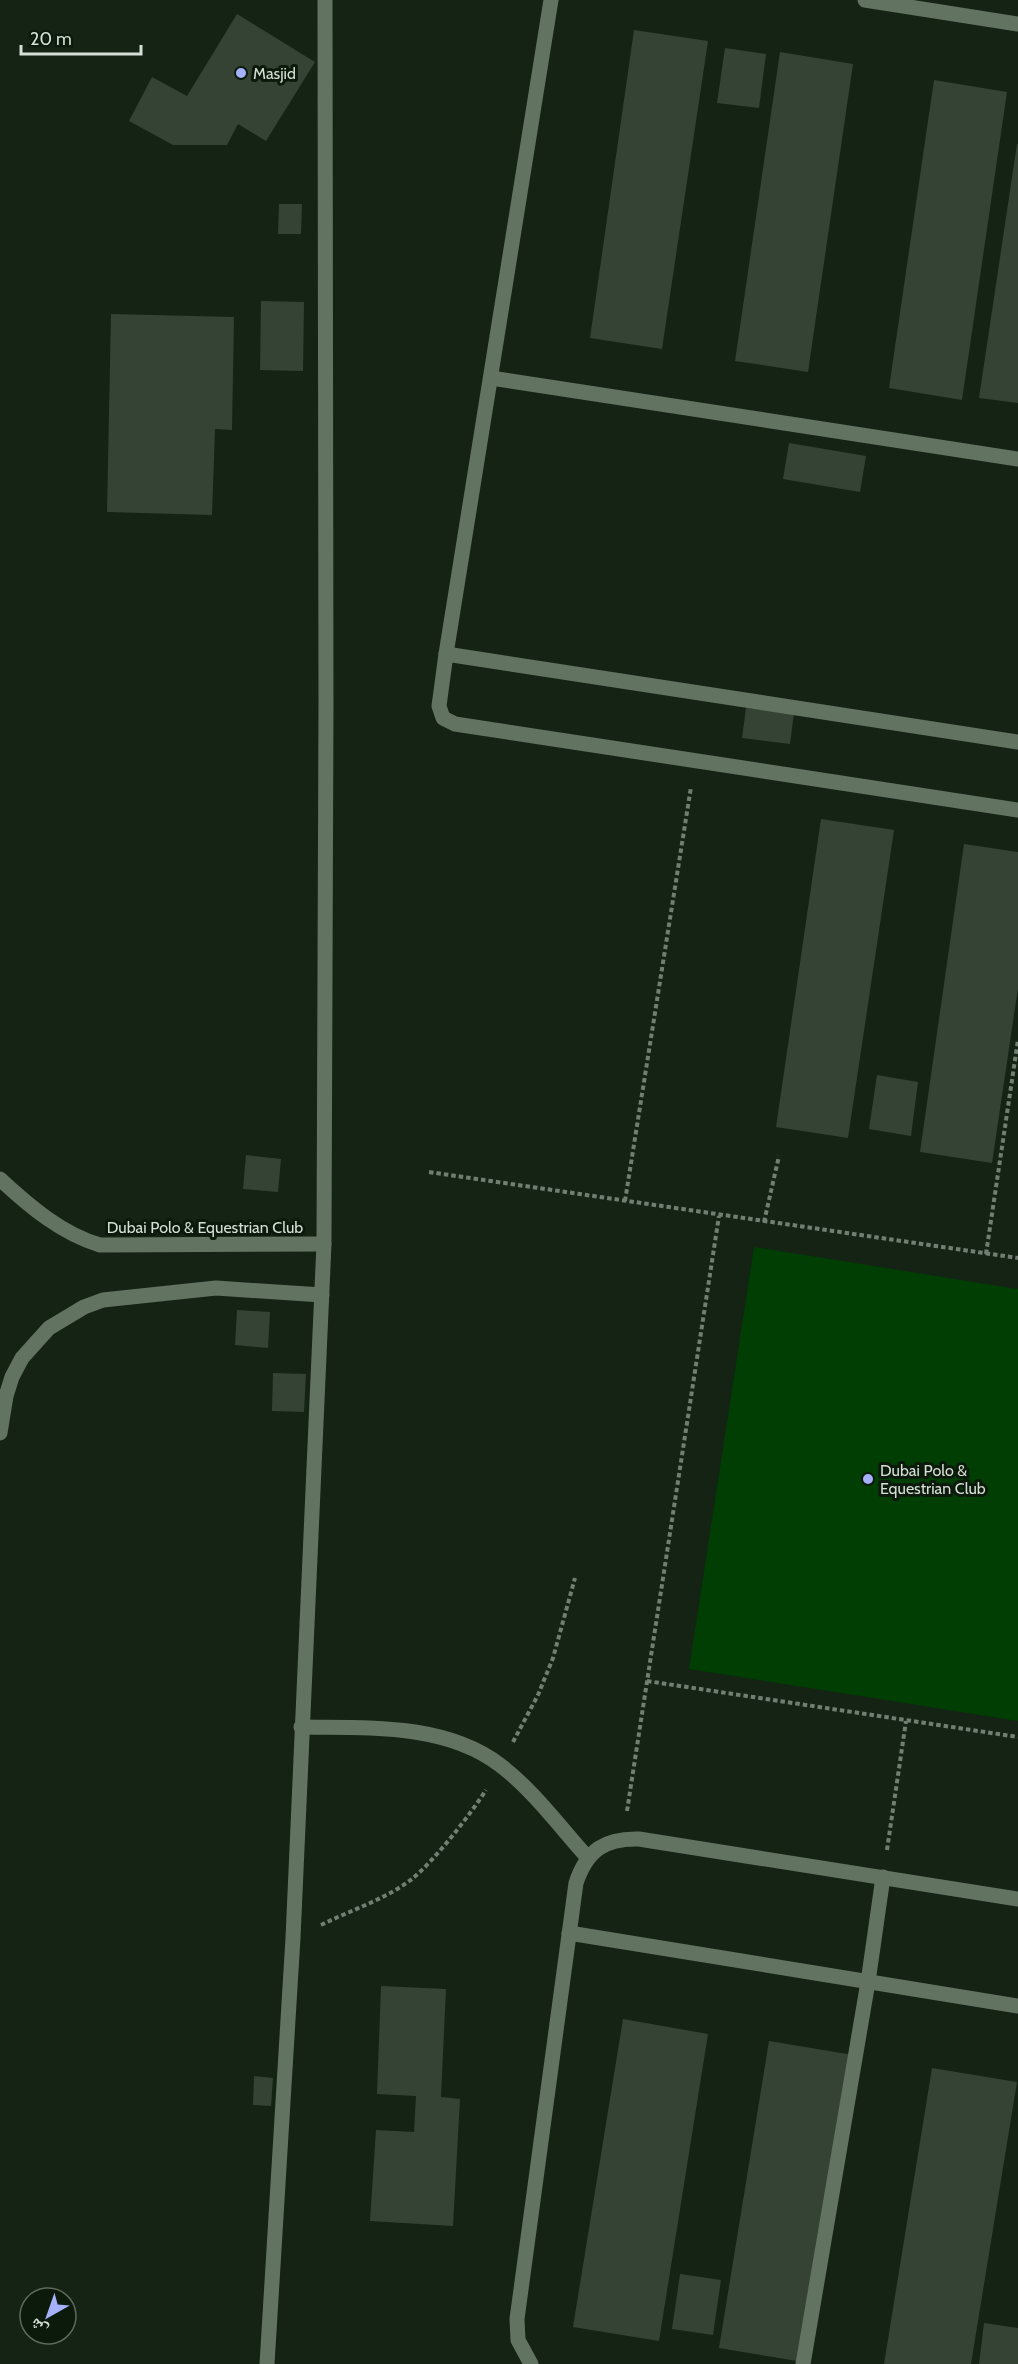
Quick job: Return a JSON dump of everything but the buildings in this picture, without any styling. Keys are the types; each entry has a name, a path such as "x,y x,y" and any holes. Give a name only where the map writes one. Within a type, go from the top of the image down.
{"lane":[{"path":"267,2364 293,1938 324,1244 325,0"},
{"path":"551,0 446,654 439,706 443,718 449,722 1018,810"},
{"path":"865,0 1018,24"},
{"path":"491,378 1018,459"},
{"path":"446,654 1018,742"},
{"name":"Dubai Polo & Equestrian Club","path":"0,1179 63,1230 81,1240 100,1245 324,1244"},
{"path":"0,1432 6,1396 12,1377 22,1358 49,1328 84,1306 103,1300 216,1288 322,1295"},
{"path":"301,1727 361,1728 435,1736 459,1742 501,1766 525,1788 588,1858"},
{"path":"531,2364 518,2340 517,2319 576,1883 588,1858 598,1848 623,1838 639,1839 1018,1899"},
{"path":"803,2364 868,1982 883,1877"},
{"path":"569,1933 1018,2006"}],"path":[{"path":"625,1201 695,761"},
{"path":"986,1254 1018,1040"},
{"path":"764,1222 779,1156"},
{"path":"429,1172 1018,1258"},
{"path":"623,1838 719,1216"},
{"path":"293,1938 386,1895 411,1879 433,1858 501,1766 538,1695 553,1658 575,1578"},
{"path":"647,1680 1018,1737"},
{"path":"883,1877 906,1721"}],"green space":[{"name":"Dubai Polo & Equestrian Club","path":"754,1247 1018,1289 1018,1721 689,1669"}],"place":[{"name":"Masjid","path":"241,73"},
{"name":"Dubai Polo & Equestrian Club","path":"868,1479"}]}
